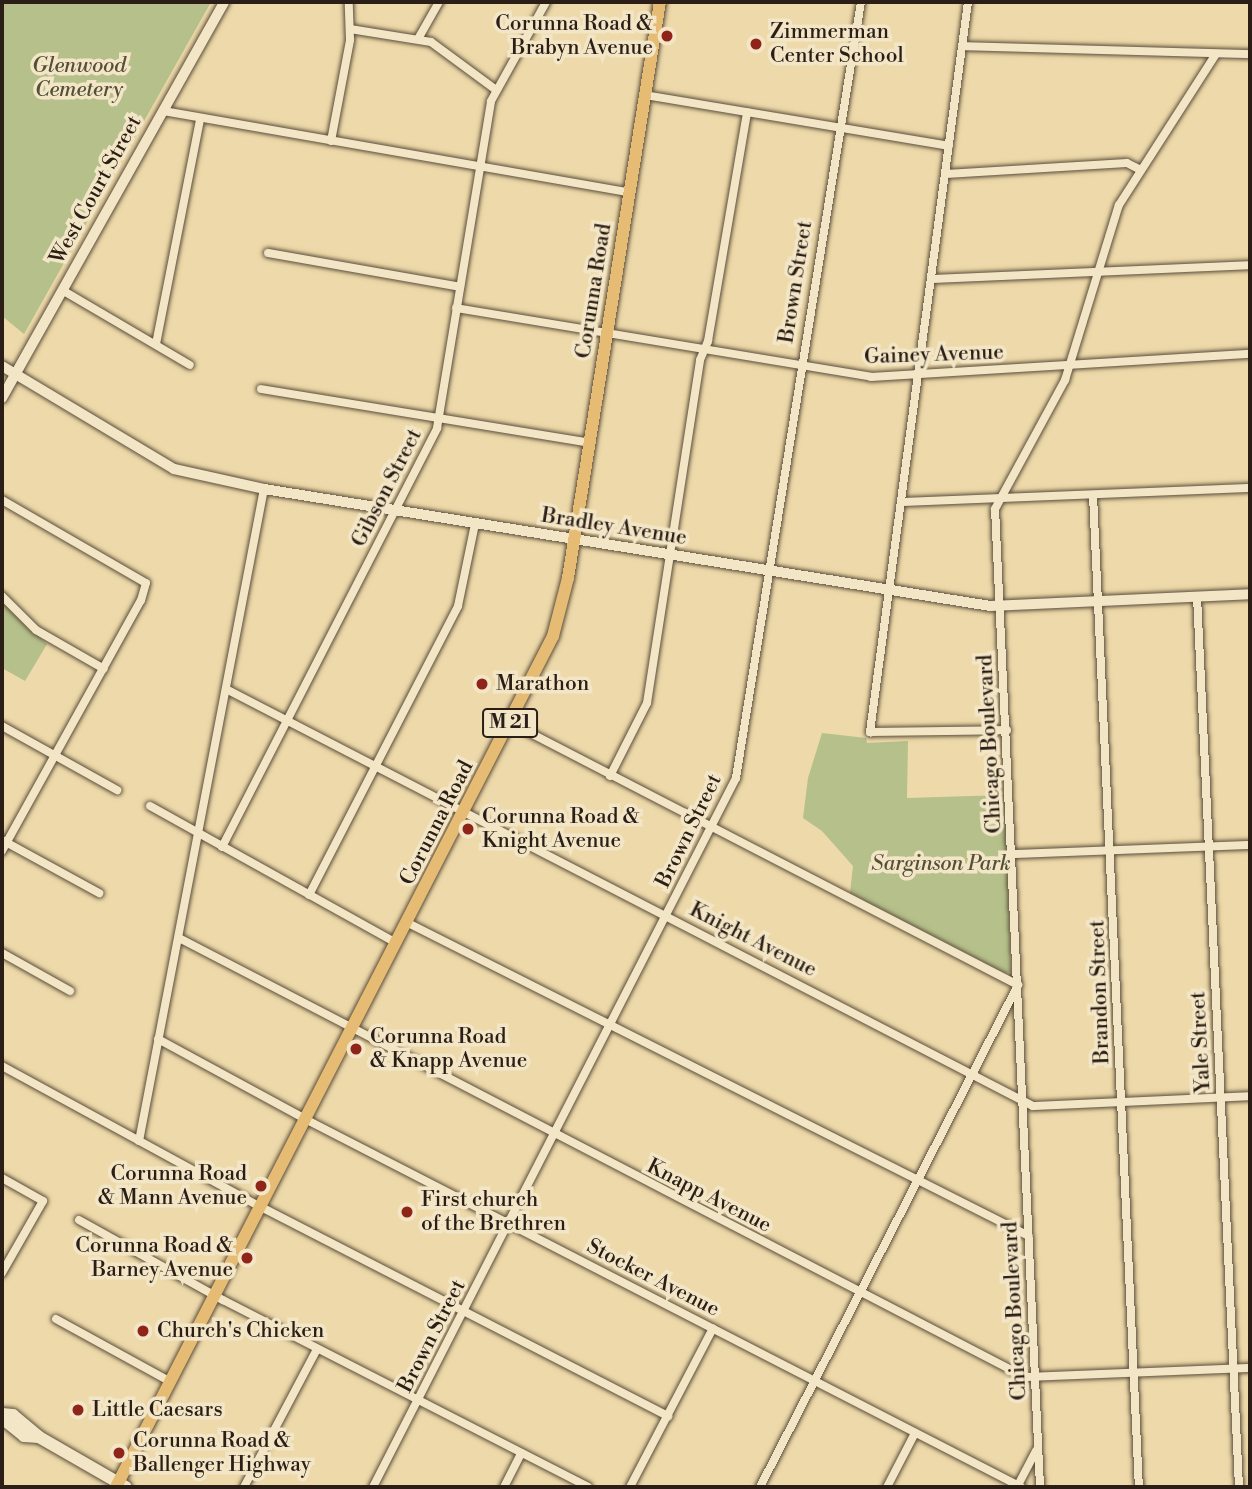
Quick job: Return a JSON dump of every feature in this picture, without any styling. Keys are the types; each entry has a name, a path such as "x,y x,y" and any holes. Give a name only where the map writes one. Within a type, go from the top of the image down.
{"main road":[{"name":"Corunna Road","path":"120,1486 553,636 574,540 660,2"},
{"path":"2,1416 31,1426 39,1437 120,1486"}],"street":[{"name":"West Court Street","path":"2,397 224,2"},
{"path":"331,141 350,29 349,2"},
{"path":"418,39 439,2"},
{"name":"Gibson Street","path":"222,847 395,512 439,418 480,166 496,90 546,2"},
{"name":"Brown Street","path":"373,1487 736,778 799,367 861,2"},
{"path":"968,2 870,733 1007,730"},
{"path":"350,29 431,42 496,90"},
{"path":"962,46 1250,54"},
{"name":"Chicago Boulevard","path":"1040,1487 1000,606 999,499 1070,368 1119,205 1139,169 1216,54"},
{"path":"645,95 949,146"},
{"path":"163,111 628,192"},
{"path":"610,776 647,703 669,556 747,112"},
{"path":"156,344 200,119"},
{"path":"946,174 1126,163 1139,169"},
{"path":"268,253 460,287"},
{"path":"931,279 1250,265"},
{"path":"62,290 190,365"},
{"name":"Gainey Avenue","path":"456,308 871,377 1070,368 1250,354"},
{"name":"Bradley Avenue","path":"2,366 174,468 264,489 767,572 1000,606 1250,594"},
{"path":"261,389 589,443"},
{"path":"901,502 1250,488"},
{"path":"139,1141 264,489"},
{"name":"Brandon Street","path":"1093,495 1139,1487"},
{"path":"2,500 146,583 104,669 3,844 99,893"},
{"path":"309,895 458,606 475,524"},
{"path":"2,596 36,630 104,669"},
{"name":"Yale Street","path":"1197,596 1239,1487"},
{"name":"Knight Avenue","path":"226,690 972,1072 1033,1106 1250,1096"},
{"path":"511,723 1018,985 760,1487"},
{"path":"2,726 117,790"},
{"path":"150,806 396,943"},
{"path":"1013,855 1250,845"},
{"path":"408,923 916,1182 1029,1236"},
{"name":"Knapp Avenue","path":"179,938 554,1136 859,1292 1035,1378 1250,1367"},
{"path":"2,953 70,991"},
{"name":"Stocker Avenue","path":"158,1039 307,1120 1018,1487"},
{"path":"2,1066 261,1207 667,1416"},
{"path":"2,1178 43,1201 2,1273"},
{"path":"79,1220 215,1296 588,1487"},
{"path":"56,1319 171,1382"},
{"path":"630,1487 713,1328"},
{"path":"244,1487 317,1349"},
{"path":"887,1487 915,1433"},
{"path":"1018,1487 1038,1448"},
{"path":"503,1487 521,1453"}],"green space":[{"name":"Glenwood Cemetery","path":"2,2 211,2 24,334 2,316"},
{"path":"2,602 47,644 25,681 2,668"},
{"name":"Sarginson Park","path":"822,733 866,738 867,743 908,741 907,798 1005,795 1011,972 1005,973 850,893 853,866 822,831 803,818 808,778"}],"place":[{"name":"Corunna Road & Brabyn Avenue","path":"667,36"},
{"name":"Zimmerman Center School","path":"756,44"},
{"name":"Marathon","path":"482,684"},
{"name":"Corunna Road & Knight Avenue","path":"468,829"},
{"name":"Corunna Road & Knapp Avenue","path":"356,1049"},
{"name":"Corunna Road & Mann Avenue","path":"261,1186"},
{"name":"First church of the Brethren","path":"407,1212"},
{"name":"Corunna Road & Barney Avenue","path":"247,1258"},
{"name":"Church's Chicken","path":"143,1331"},
{"name":"Little Caesars","path":"78,1410"},
{"name":"Corunna Road & Ballenger Highway","path":"119,1453"}]}
